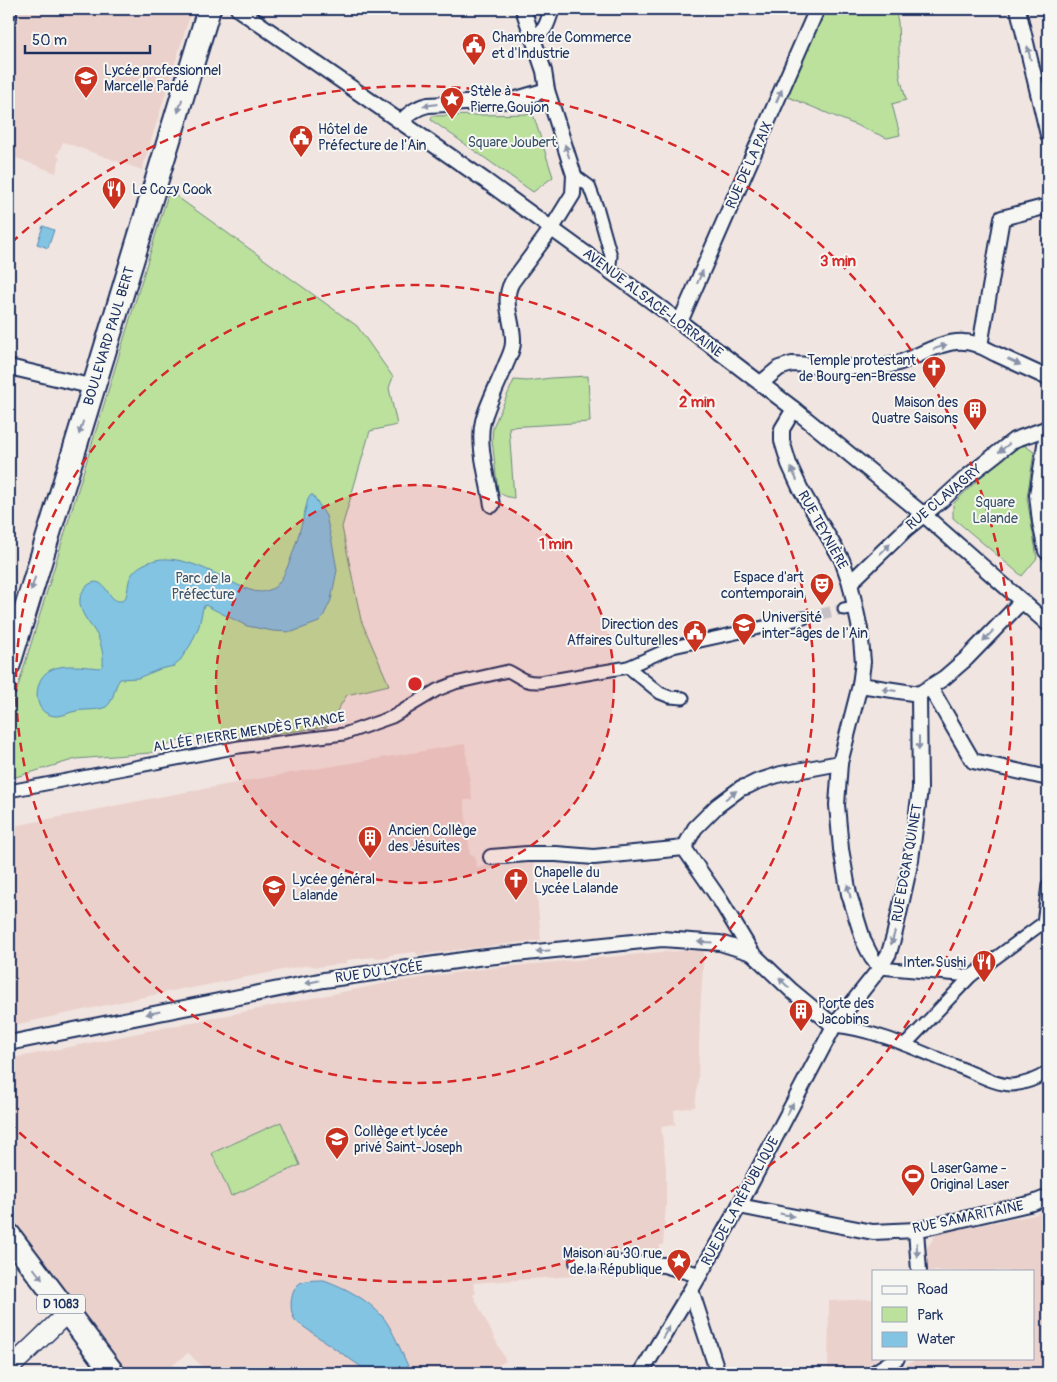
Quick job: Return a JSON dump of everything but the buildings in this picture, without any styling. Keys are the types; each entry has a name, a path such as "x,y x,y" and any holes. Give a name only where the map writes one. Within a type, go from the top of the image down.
{"main road":[{"name":"BOULEVARD PAUL BERT","path":"9,664 209,9"},
{"name":"D 1083","path":"9,1235 113,1373"}],"street":[{"name":"AVENUE ALSACE-LORRAINE","path":"238,9 552,228 761,383 924,515 1048,624"},
{"path":"492,505 481,444 481,432 485,413 508,361 513,344 513,331 507,299 508,290 552,228 573,194 574,175 547,90 544,71 523,9"},
{"path":"532,38 546,28 552,9"},
{"name":"RUE DE LA PAIX","path":"680,322 817,9"},
{"path":"1018,9 1048,135"},
{"path":"401,122 418,107 513,100 547,90"},
{"path":"574,175 589,186 598,210 611,256 609,271"},
{"path":"980,346 1002,218 1048,206"},
{"path":"761,383 779,368 792,364 871,367 890,365 954,342 966,342 980,346 1048,378"},
{"path":"9,367 94,387"},
{"name":"RUE TEYNIÈRE","path":"794,409 782,429 782,441 789,464 800,488 842,560 850,583 849,608 860,630 862,662 860,685 840,763 837,805 841,849 849,894 864,942 872,958 880,968"},
{"path":"1046,551 1037,495 1048,427"},
{"name":"RUE CLAVAGRY","path":"850,583 906,529 943,500 968,476 1014,440 1048,427"},
{"path":"860,685 925,690 944,678 966,659 1022,601"},
{"name":"ALLÉE PIERRE MENDÈS FRANCE","path":"9,791 239,747 344,734 392,716 437,690 455,683 508,671 523,680 540,682 628,667 661,651 686,643 804,618"},
{"path":"628,667 660,693 670,697 683,698"},
{"path":"925,690 973,761 1048,778"},
{"name":"RUE EDGAR QUINET","path":"834,1026 880,968 889,953 894,936 911,860 920,789 925,690"},
{"path":"684,848 695,828 717,806 741,788 781,774 840,763"},
{"path":"490,857 547,854 594,857 684,848"},
{"path":"684,848 720,900 752,953 792,991 834,1026 852,1028 905,1045 993,1081 1010,1085 1025,1083 1048,1072"},
{"path":"905,1045 971,976 1046,927 1048,885"},
{"name":"RUE DU LYCÉE","path":"9,1043 324,980 477,958 662,939 720,943 752,953"},
{"path":"880,968 971,976"},
{"name":"RUE DE LA RÉPUBLIQUE","path":"641,1373 739,1206 834,1026"},
{"name":"RUE SAMARITAINE","path":"739,1206 874,1232 916,1230 1033,1203 1048,1197"},
{"path":"916,1230 919,1270"},
{"path":"577,1262 664,1265 700,1275"},
{"path":"691,1290 718,1373"},
{"path":"9,1369 67,1313"},
{"path":"874,1373 894,1360"}],"shaded area":[{"name":"Lycée professionnel Marcelle Pardé","path":"16,9 192,9 142,170 63,142 57,156 60,158 56,173 9,155 9,58 18,22"},
{"name":"Lycée général Lalande","path":"465,744 472,800 464,800 470,855 474,855 477,867 534,862 541,940 417,955 416,952 389,955 389,957 347,960 347,963 317,967 308,965 186,988 9,1026 9,827 164,796"},
{"name":"Collège et lycée privé Saint-Joseph","path":"704,950 698,1081 695,1107 674,1110 675,1125 661,1127 666,1166 666,1205 663,1245 660,1245 659,1253 648,1253 647,1260 571,1257 574,1276 473,1283 476,1293 473,1295 506,1361 490,1370 491,1373 209,1373 188,1353 163,1373 129,1373 9,1214 9,1059 387,983 481,969 661,952"},
{"path":"1048,1209 1048,1373 894,1373 915,1360 1034,1360 1034,1270 927,1270 925,1251 937,1233 1034,1215"},
{"path":"872,1299 872,1360 875,1360 855,1373 828,1373 829,1301"}],"green space":[{"path":"824,9 895,9 898,22 900,76 906,100 892,104 900,135 887,138 786,96"},
{"name":"Square Joubert","path":"530,114 534,117 553,177 533,192 431,120 432,116"},
{"name":"Parc de la Préfecture","path":"169,191 357,326 393,377 389,388 397,425 370,431 342,527 361,620 389,685 347,695 327,727 204,743 192,735 150,753 76,759 9,779 9,716"},
{"path":"588,376 590,422 509,427 514,498 507,497 498,491 492,440 493,427 514,380 527,381"},
{"name":"Square Lalande","path":"1021,443 1034,452 1027,498 1037,558 1022,576 953,518 953,504 987,471"},
{"path":"281,1122 300,1165 231,1196 212,1153"}],"water":[{"path":"43,226 54,230 48,248 37,244"},
{"path":"313,495 326,516 337,570 331,600 319,622 292,632 273,631 247,626 205,605 191,644 179,662 174,666 160,669 138,678 120,679 111,701 106,707 57,716 42,710 37,697 39,684 43,676 50,670 69,666 100,668 103,665 103,654 98,638 81,609 80,598 88,585 94,582 99,583 103,585 112,598 121,601 127,595 130,578 135,570 152,561 168,559 200,567 249,590 261,592 268,590 275,587 286,571 308,499"},
{"path":"324,1280 356,1295 383,1317 397,1341 410,1373 370,1373 296,1321 291,1303 297,1286 306,1281"}],"tunnel":[{"path":"804,618 844,609"}],"place":[{"name":"Chambre de Commerce et d'Industrie","path":"474,66"},
{"name":"Lycée professionnel Marcelle Pardé","path":"86,99"},
{"name":"Stèle à Pierre Goujon","path":"452,120"},
{"name":"Hôtel de Préfecture de l'Ain","path":"301,158"},
{"name":"Le Cozy Cook","path":"114,210"},
{"name":"Temple protestant de Bourg-en-Bresse","path":"934,389"},
{"name":"Maison des Quatre Saisons","path":"975,431"},
{"name":"Espace d'art contemporain","path":"822,606"},
{"name":"Université inter-âges de l'Ain","path":"744,646"},
{"name":"Direction des Affaires Culturelles","path":"695,653"},
{"name":"Ancien Collège des Jésuites","path":"370,859"},
{"name":"Chapelle du Lycée Lalande","path":"516,901"},
{"name":"Lycée général Lalande","path":"274,908"},
{"name":"Inter Sushi","path":"984,983"},
{"name":"Porte des Jacobins","path":"801,1032"},
{"name":"Collège et lycée privé Saint-Joseph","path":"337,1160"},
{"name":"LaserGame - Original Laser","path":"913,1197"},
{"name":"Maison au 30 rue de la République","path":"679,1282"}]}
